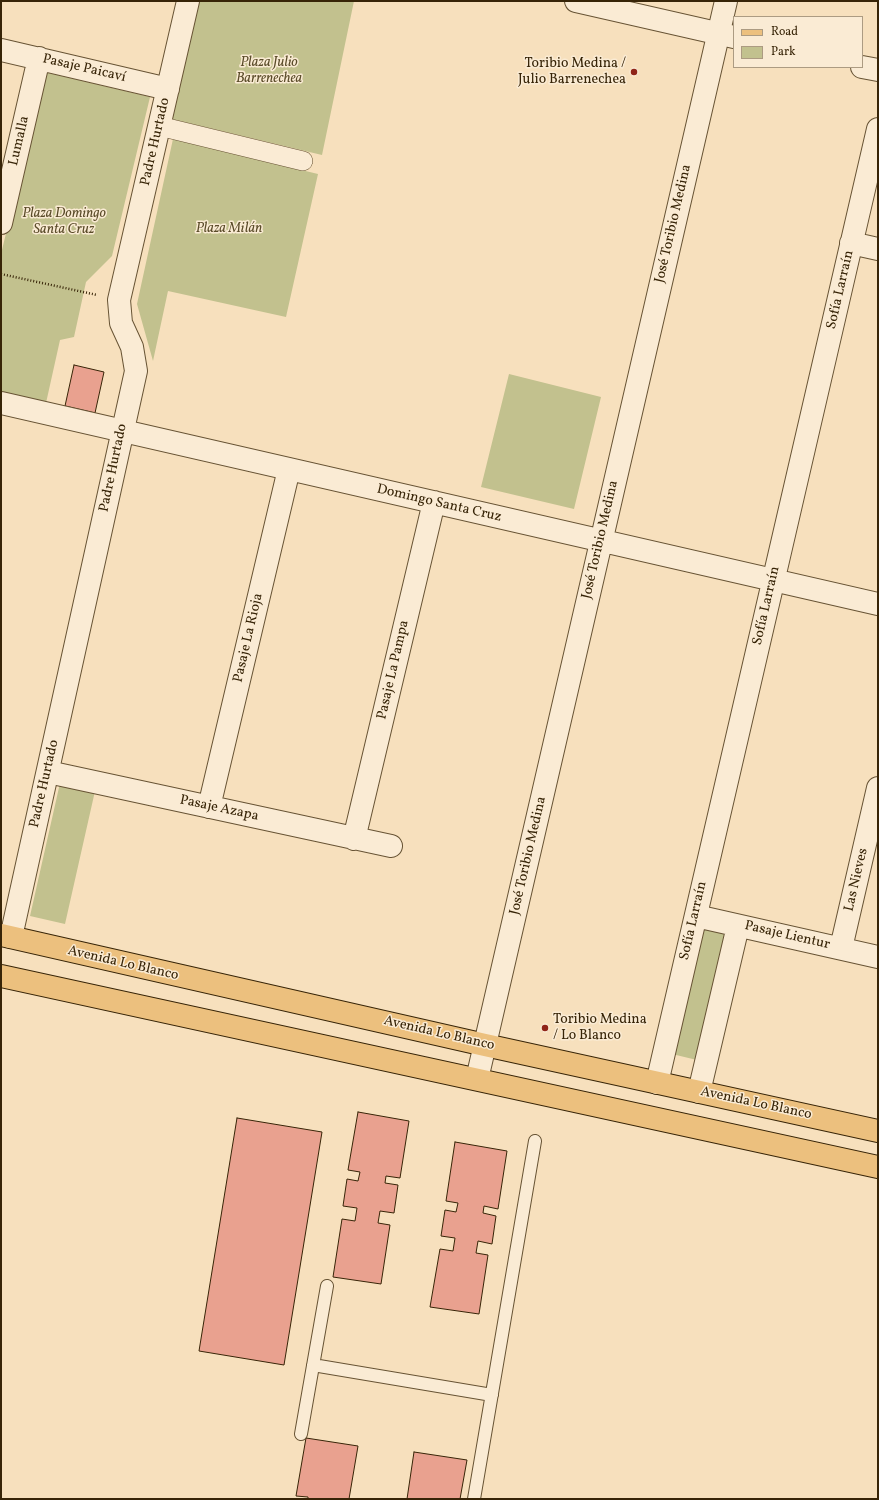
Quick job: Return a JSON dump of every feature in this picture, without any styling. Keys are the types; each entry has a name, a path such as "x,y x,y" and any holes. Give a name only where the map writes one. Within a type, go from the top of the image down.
{"main road":[{"name":"Avenida Lo Blanco","path":"6,936 485,1045 878,1131"},
{"path":"1,976 878,1167"}],"street":[{"name":"Padre Hurtado","path":"6,936 48,772 121,432 136,371 136,363 132,347 120,323 118,300 188,1"},
{"path":"576,1 726,35"},
{"name":"José Toribio Medina","path":"477,1079 601,541 726,35 726,1"},
{"name":"Pasaje Paicaví","path":"1,50 168,89"},
{"name":"Lumalla","path":"1,223 39,58"},
{"path":"863,67 878,70"},
{"path":"159,126 303,161"},
{"name":"Sofía Larraín","path":"657,1083 878,129"},
{"path":"852,244 878,250"},
{"name":"Domingo Santa Cruz","path":"1,403 121,432 878,604"},
{"name":"Pasaje La Rioja","path":"208,807 289,469"},
{"name":"Pasaje La Pampa","path":"354,839 434,502"},
{"name":"Pasaje Azapa","path":"48,772 391,846"},
{"name":"Las Nieves","path":"841,948 878,788"},
{"name":"Pasaje Lientur","path":"696,916 878,957"},
{"path":"699,1092 738,926"}],"lane":[{"path":"474,1499 536,1141"},
{"path":"301,1434 326,1286"},
{"path":"313,1365 492,1395"}],"path":[{"path":"1,274 118,300"}],"green space":[{"name":"Plaza Julio Barrenechea","path":"197,1 354,1 322,155 171,119"},
{"name":"Plaza Domingo Santa Cruz","path":"45,72 150,97 112,256 86,282 74,337 60,340 46,403 1,393 1,254"},
{"name":"Plaza Milán","path":"173,139 318,174 286,317 168,291 153,361 137,304"},
{"path":"509,374 601,397 574,509 481,487"},
{"path":"60,783 95,791 65,924 30,916"},
{"path":"702,923 731,929 701,1061 672,1054"}],"building":[{"path":"74,365 104,372 95,413 65,406"},
{"path":"358,1112 409,1121 400,1178 386,1176 385,1183 398,1185 394,1213 380,1211 378,1223 390,1225 381,1284 333,1277 342,1219 355,1221 357,1208 343,1206 347,1179 358,1181 360,1172 348,1170"},
{"path":"237,1118 322,1132 284,1365 199,1351"},
{"path":"455,1142 507,1151 498,1209 484,1206 483,1213 496,1216 492,1244 478,1241 476,1253 488,1255 479,1314 430,1307 440,1249 453,1251 455,1238 441,1236 445,1210 456,1212 458,1203 446,1201"},
{"path":"306,1438 358,1446 349,1499 308,1499 308,1497 296,1496"},
{"path":"414,1452 467,1460 460,1499 407,1499"}],"place":[{"name":"Toribio Medina / Julio Barrenechea","path":"634,72"},
{"name":"Toribio Medina / Lo Blanco","path":"545,1028"}]}
